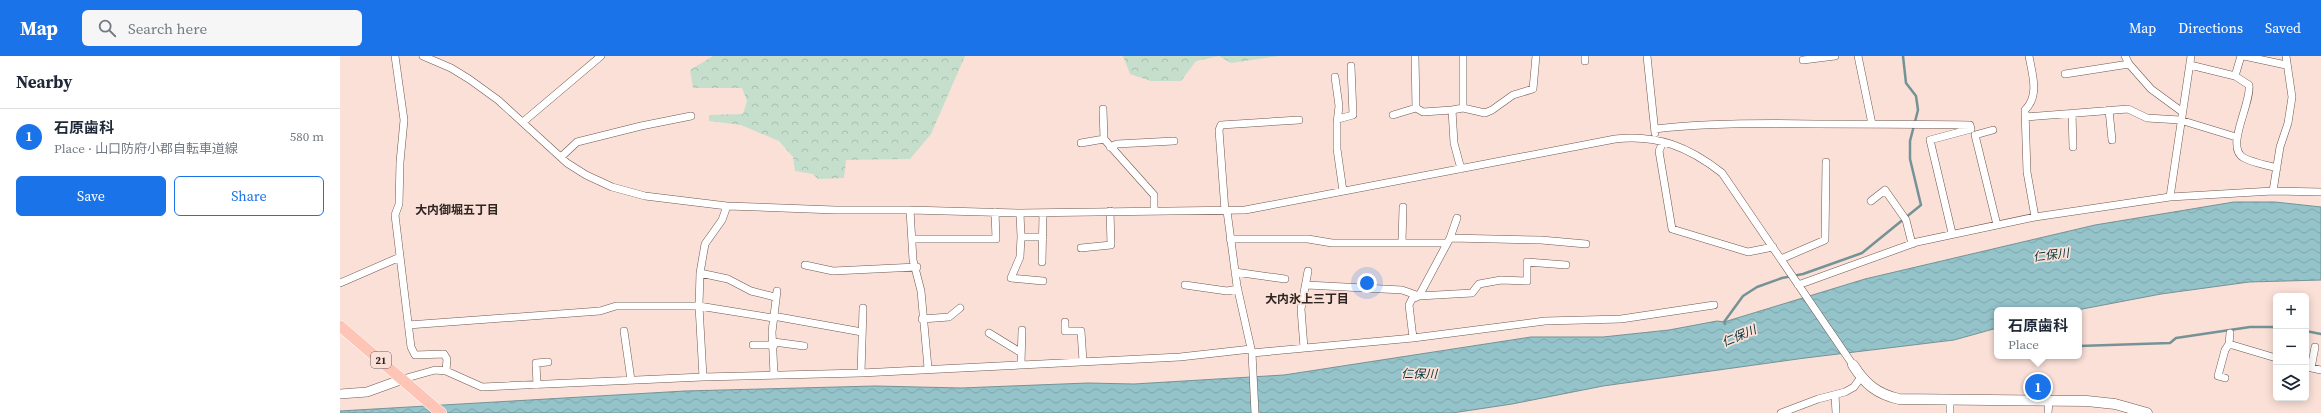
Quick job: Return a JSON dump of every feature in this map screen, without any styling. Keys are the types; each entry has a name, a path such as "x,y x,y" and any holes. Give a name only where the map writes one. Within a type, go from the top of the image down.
{"main road":[{"name":"21","path":"340,326 441,413"},
{"path":"1852,364 1868,386 1884,396 1899,399 2049,401 2115,404 2148,413"}],"street":[{"path":"395,56 404,120 400,162 399,204 395,215 412,353 420,356 444,354 447,358 446,371"},
{"path":"423,56 451,68 469,79 523,122 561,157 586,175 612,187 645,196 727,206 835,210 910,210 1020,213 1226,211 1268,206 1615,138 1642,136 1654,138 1696,155 1722,173 1852,364"},
{"path":"523,122 601,56"},
{"path":"1415,56 1416,108"},
{"path":"1463,56 1463,108"},
{"path":"1393,115 1416,108 1423,112 1463,108 1485,113 1492,110 1513,95 1533,89 1536,56"},
{"path":"1647,56 1655,129 1654,138"},
{"path":"1803,60 1835,56"},
{"path":"1858,56 1872,124"},
{"path":"2029,56 2034,86 2031,104 2025,110 2027,172 2035,217"},
{"path":"2125,56 2151,89 2181,111"},
{"path":"2170,197 2181,111 2191,56"},
{"path":"2235,76 2243,56 2286,65"},
{"path":"2273,191 2280,147 2288,123 2292,97 2286,65 2286,56"},
{"path":"2065,74 2130,64"},
{"path":"2190,65 2235,76 2249,85 2250,94 2236,137 2239,153 2244,158 2277,168"},
{"path":"1338,119 1353,115 1351,66"},
{"path":"1335,77 1339,106 1337,149 1343,191"},
{"path":"1103,109 1104,140 1154,195 1154,211"},
{"path":"2026,117 2128,109 2147,118 2180,120 2236,137"},
{"path":"1452,110 1454,143 1461,169"},
{"path":"2109,110 2112,140"},
{"path":"2072,113 2076,135 2073,147"},
{"path":"561,157 576,142 641,126 692,116"},
{"path":"1255,413 1252,353 1238,289 1230,239 1219,130 1221,125 1298,120"},
{"path":"1655,129 1691,125 1701,126 1741,123 1970,125 1971,129 1930,140 1952,233"},
{"path":"1993,130 1975,135 1997,225"},
{"path":"1081,143 1104,140"},
{"path":"1110,147 1117,144 1174,141"},
{"path":"1663,142 1660,151 1672,229 1748,252 1773,247"},
{"path":"1781,259 1825,240 1826,162"},
{"path":"1871,201 1885,190 1905,218 1912,244"},
{"path":"1798,284 1912,244 1952,233 2035,217 2170,197 2273,191 2321,192"},
{"path":"702,377 699,306 700,274 705,244 722,220 727,206"},
{"path":"1402,242 1403,207"},
{"path":"910,210 913,260 921,291 922,319 928,368"},
{"path":"912,239 996,239 995,212"},
{"path":"1042,262 1043,212"},
{"path":"1081,248 1111,244 1110,212"},
{"path":"1020,213 1020,257 1012,278 1043,281"},
{"path":"1419,296 1448,241 1457,218"},
{"path":"1021,237 1043,237"},
{"path":"1230,239 1308,239 1332,243 1448,241 1586,244"},
{"path":"340,283 400,257"},
{"path":"1413,338 1409,305 1412,299 1419,296 1472,293 1479,284 1502,280 1527,281 1527,262 1566,265"},
{"path":"805,264 833,271 916,267"},
{"path":"1304,348 1302,309 1308,271"},
{"path":"1235,272 1285,279"},
{"path":"700,274 728,279 751,291 776,294 773,317 774,375"},
{"path":"1185,285 1227,291 1238,289"},
{"path":"1307,285 1402,290 1419,296"},
{"path":"340,394 368,392 435,370 446,371 472,384 482,387 702,377 861,373 1020,363 1252,353 1413,338 1545,321 1621,319 1672,313 1714,305"},
{"path":"408,325 600,311 616,306 699,306 862,332"},
{"path":"861,373 863,308"},
{"path":"922,319 949,317 960,308"},
{"path":"1065,322 1065,331 1081,332 1083,361"},
{"path":"1020,363 1022,330"},
{"path":"624,331 630,380"},
{"path":"989,333 1020,352"},
{"path":"2225,378 2215,376 2228,344 2230,333"},
{"path":"753,345 774,343 804,346"},
{"path":"2228,344 2273,357"},
{"path":"2309,365 2315,347"},
{"path":"537,385 536,363 548,362"},
{"path":"2309,368 2321,370"},
{"path":"1781,413 1854,387 1861,377"},
{"path":"1835,395 1836,413"},
{"path":"1950,399 1950,413"},
{"path":"2048,413 2049,401"}],"green space":[{"path":"713,56 965,56 931,134 910,159 846,160 844,178 818,179 813,174 795,171 793,157 779,141 741,125 709,121 709,115 743,114 747,101 742,88 693,88 690,70"},
{"path":"1123,56 1219,56 1196,61 1181,81 1151,81 1130,74"},
{"path":"1219,56 1279,56 1231,63"}],"water":[{"name":"仁保川","path":"2234,202 2275,202 2321,207 2321,280 2249,282 2161,294 2082,309 2082,307 1994,307 1994,329 1954,340 1805,358 1603,386 1512,404 1452,413 340,413 340,411 685,391 875,386 961,388 1088,383 1134,384 1284,375 1531,337 1603,337 1669,330 1717,321 1724,322 1865,279 2095,225"}],"waterway":[{"path":"1725,324 1724,322 1743,296 1757,287 1782,278 1803,274 1862,253 1921,205 1910,159 1910,141 1918,110 1916,96 1906,83 1903,56"},
{"path":"2082,346 2170,343 2176,338 2250,327 2273,327"},
{"path":"2309,332 2321,334"}],"place":[{"name":"石原歯科","path":"2038,387"}],"district":[{"name":"大内御堀五丁目","path":"457,210"},
{"name":"大内氷上三丁目","path":"1307,299"}]}
